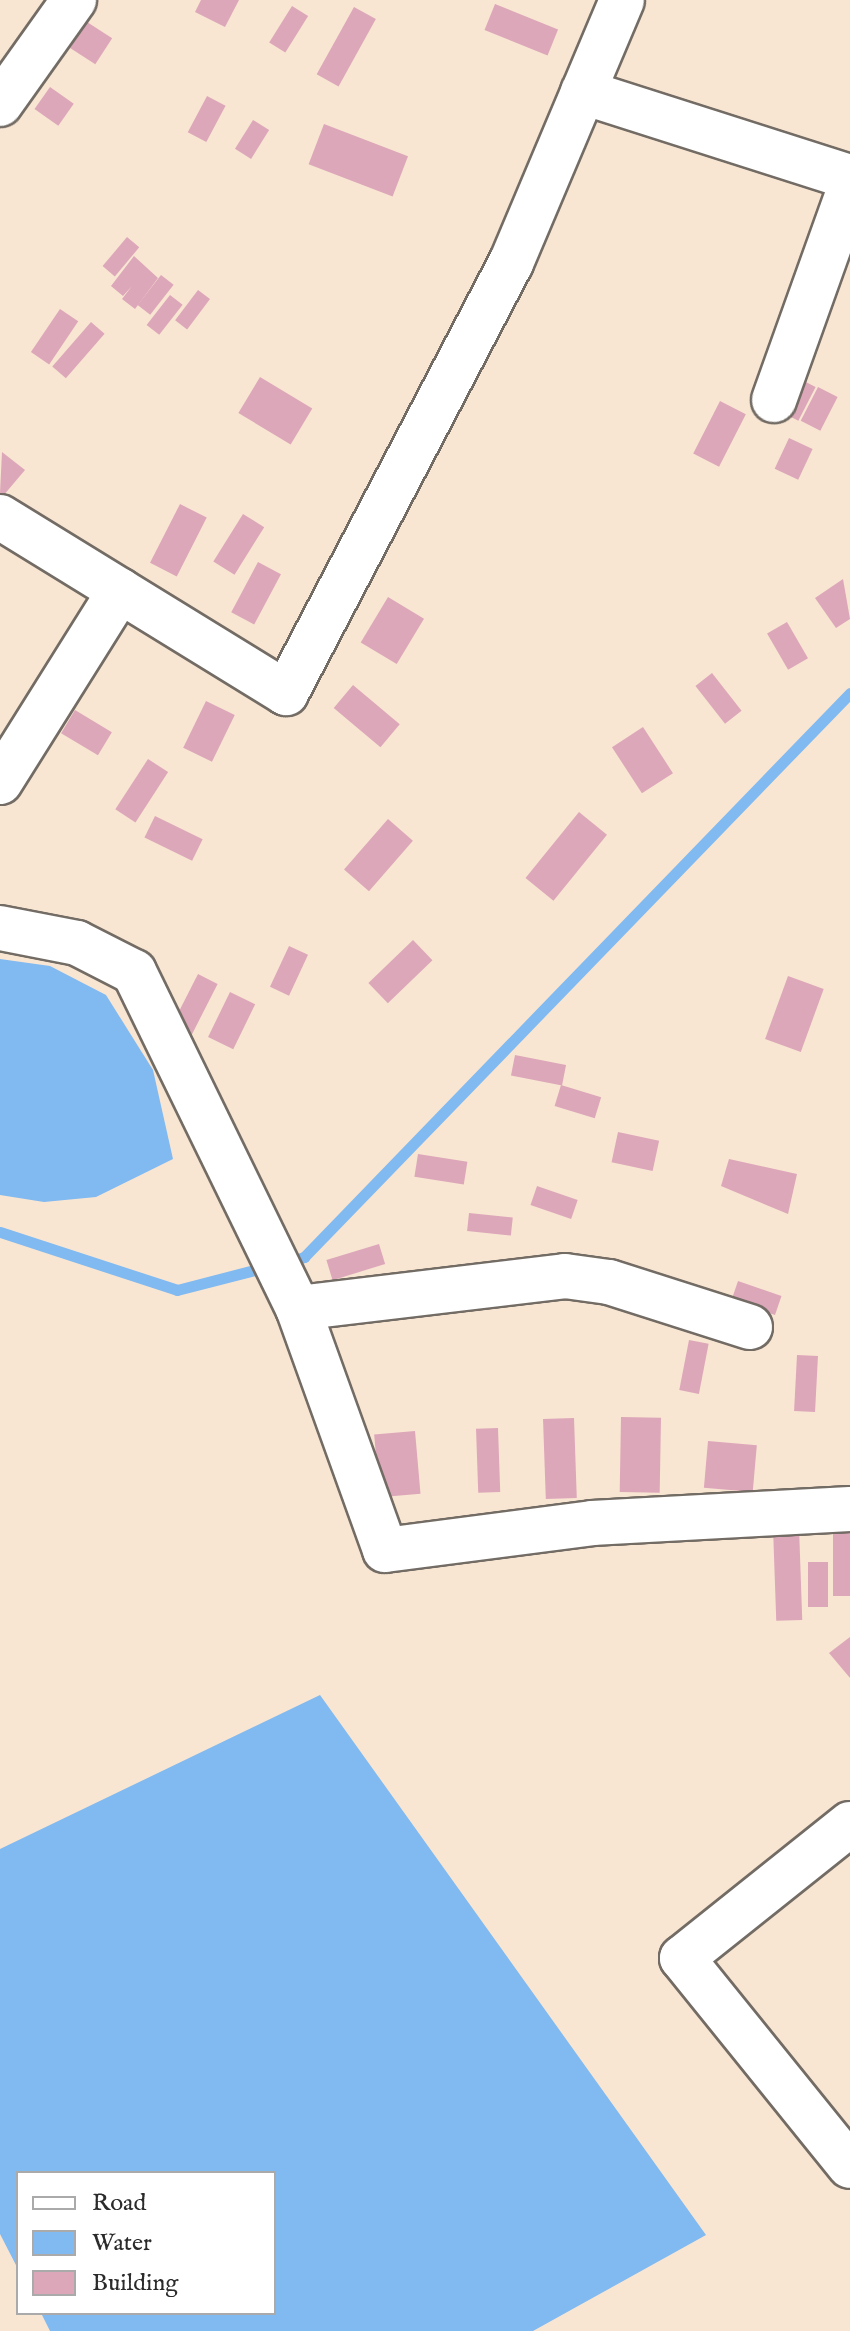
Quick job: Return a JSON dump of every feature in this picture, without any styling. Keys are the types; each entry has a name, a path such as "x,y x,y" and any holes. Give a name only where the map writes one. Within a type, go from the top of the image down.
{"street":[{"path":"0,104 74,0"},
{"path":"0,517 286,693 511,263 622,0"},
{"path":"583,92 850,177"},
{"path":"774,400 850,188"},
{"path":"0,782 120,591"},
{"path":"0,928 77,943 134,972 298,1308 385,1550 592,1523 850,1509"},
{"path":"298,1308 565,1276 609,1282 750,1327"},
{"path":"850,1824 682,1958 850,2166"}],"water":[{"path":"0,959 50,966 106,995 153,1070 173,1159 96,1197 44,1202 0,1195"},
{"path":"320,1695 706,2235 533,2331 50,2331 42,2315 276,2315 276,2171 16,2171 16,2265 0,2234 0,1849"}],"building":[{"path":"201,0 239,0 225,27 195,12"},
{"path":"495,4 558,29 548,55 485,30"},
{"path":"292,6 308,16 285,53 269,42"},
{"path":"354,7 376,19 339,86 317,74"},
{"path":"87,22 112,38 95,64 70,48"},
{"path":"50,87 74,104 58,126 35,109"},
{"path":"207,96 226,106 206,142 188,132"},
{"path":"253,120 269,130 251,159 235,149"},
{"path":"324,124 408,156 393,196 309,164"},
{"path":"127,237 139,247 115,276 103,266"},
{"path":"134,256 158,278 135,309 122,299 132,286 123,296 111,286"},
{"path":"161,275 174,285 150,315 138,305"},
{"path":"198,290 210,299 187,329 175,320"},
{"path":"170,295 183,305 159,335 147,325"},
{"path":"60,309 78,321 49,364 31,352"},
{"path":"91,322 105,334 66,378 52,367"},
{"path":"260,377 312,408 291,444 238,413"},
{"path":"796,377 816,387 798,421 779,411"},
{"path":"818,387 838,397 820,431 801,421"},
{"path":"720,401 746,414 719,467 693,454"},
{"path":"789,438 813,449 798,480 775,469"},
{"path":"2,452 25,470 3,496 0,493"},
{"path":"180,504 207,518 177,576 150,563"},
{"path":"243,514 264,527 235,575 213,561"},
{"path":"258,562 281,574 254,625 231,612"},
{"path":"843,579 850,619 836,628 815,598"},
{"path":"388,597 424,619 397,664 361,642"},
{"path":"787,622 808,658 788,670 767,634"},
{"path":"712,673 742,711 725,724 695,686"},
{"path":"353,685 400,724 380,747 334,708"},
{"path":"206,701 235,715 212,762 183,748"},
{"path":"75,710 112,732 98,755 61,733"},
{"path":"643,727 673,773 642,793 612,747"},
{"path":"148,759 168,772 135,822 115,809"},
{"path":"579,812 607,835 553,901 526,878"},
{"path":"155,816 203,839 192,861 144,838"},
{"path":"388,819 413,841 369,891 344,870"},
{"path":"413,940 432,960 388,1003 368,983"},
{"path":"289,946 308,955 289,996 270,987"},
{"path":"198,974 218,984 191,1036 172,1026"},
{"path":"788,976 824,989 801,1052 765,1039"},
{"path":"230,992 255,1004 233,1049 208,1037"},
{"path":"515,1055 566,1065 562,1086 511,1076"},
{"path":"561,1085 601,1097 595,1118 555,1106"},
{"path":"618,1132 659,1141 653,1171 612,1162"},
{"path":"418,1154 467,1162 464,1185 414,1177"},
{"path":"729,1159 797,1174 788,1214 721,1186"},
{"path":"537,1186 578,1200 571,1219 530,1205"},
{"path":"469,1213 513,1218 511,1236 467,1231"},
{"path":"379,1244 385,1264 333,1280 326,1260"},
{"path":"738,1281 781,1296 775,1315 731,1300"},
{"path":"689,1340 709,1344 699,1394 679,1390"},
{"path":"797,1355 818,1356 815,1412 794,1411"},
{"path":"621,1417 661,1418 660,1493 620,1492"},
{"path":"574,1418 577,1498 546,1499 543,1419"},
{"path":"498,1428 500,1492 478,1493 476,1429"},
{"path":"415,1431 420,1494 380,1497 374,1435"},
{"path":"708,1441 757,1445 753,1492 704,1488"},
{"path":"833,1523 850,1523 850,1596 833,1596"},
{"path":"799,1527 802,1620 776,1621 773,1528"},
{"path":"808,1562 828,1562 828,1607 808,1607"},
{"path":"850,1637 850,1678 829,1653"}],"waterway":[{"path":"287,1262 304,1257 850,693"},
{"path":"0,1232 177,1290 270,1266"}]}
